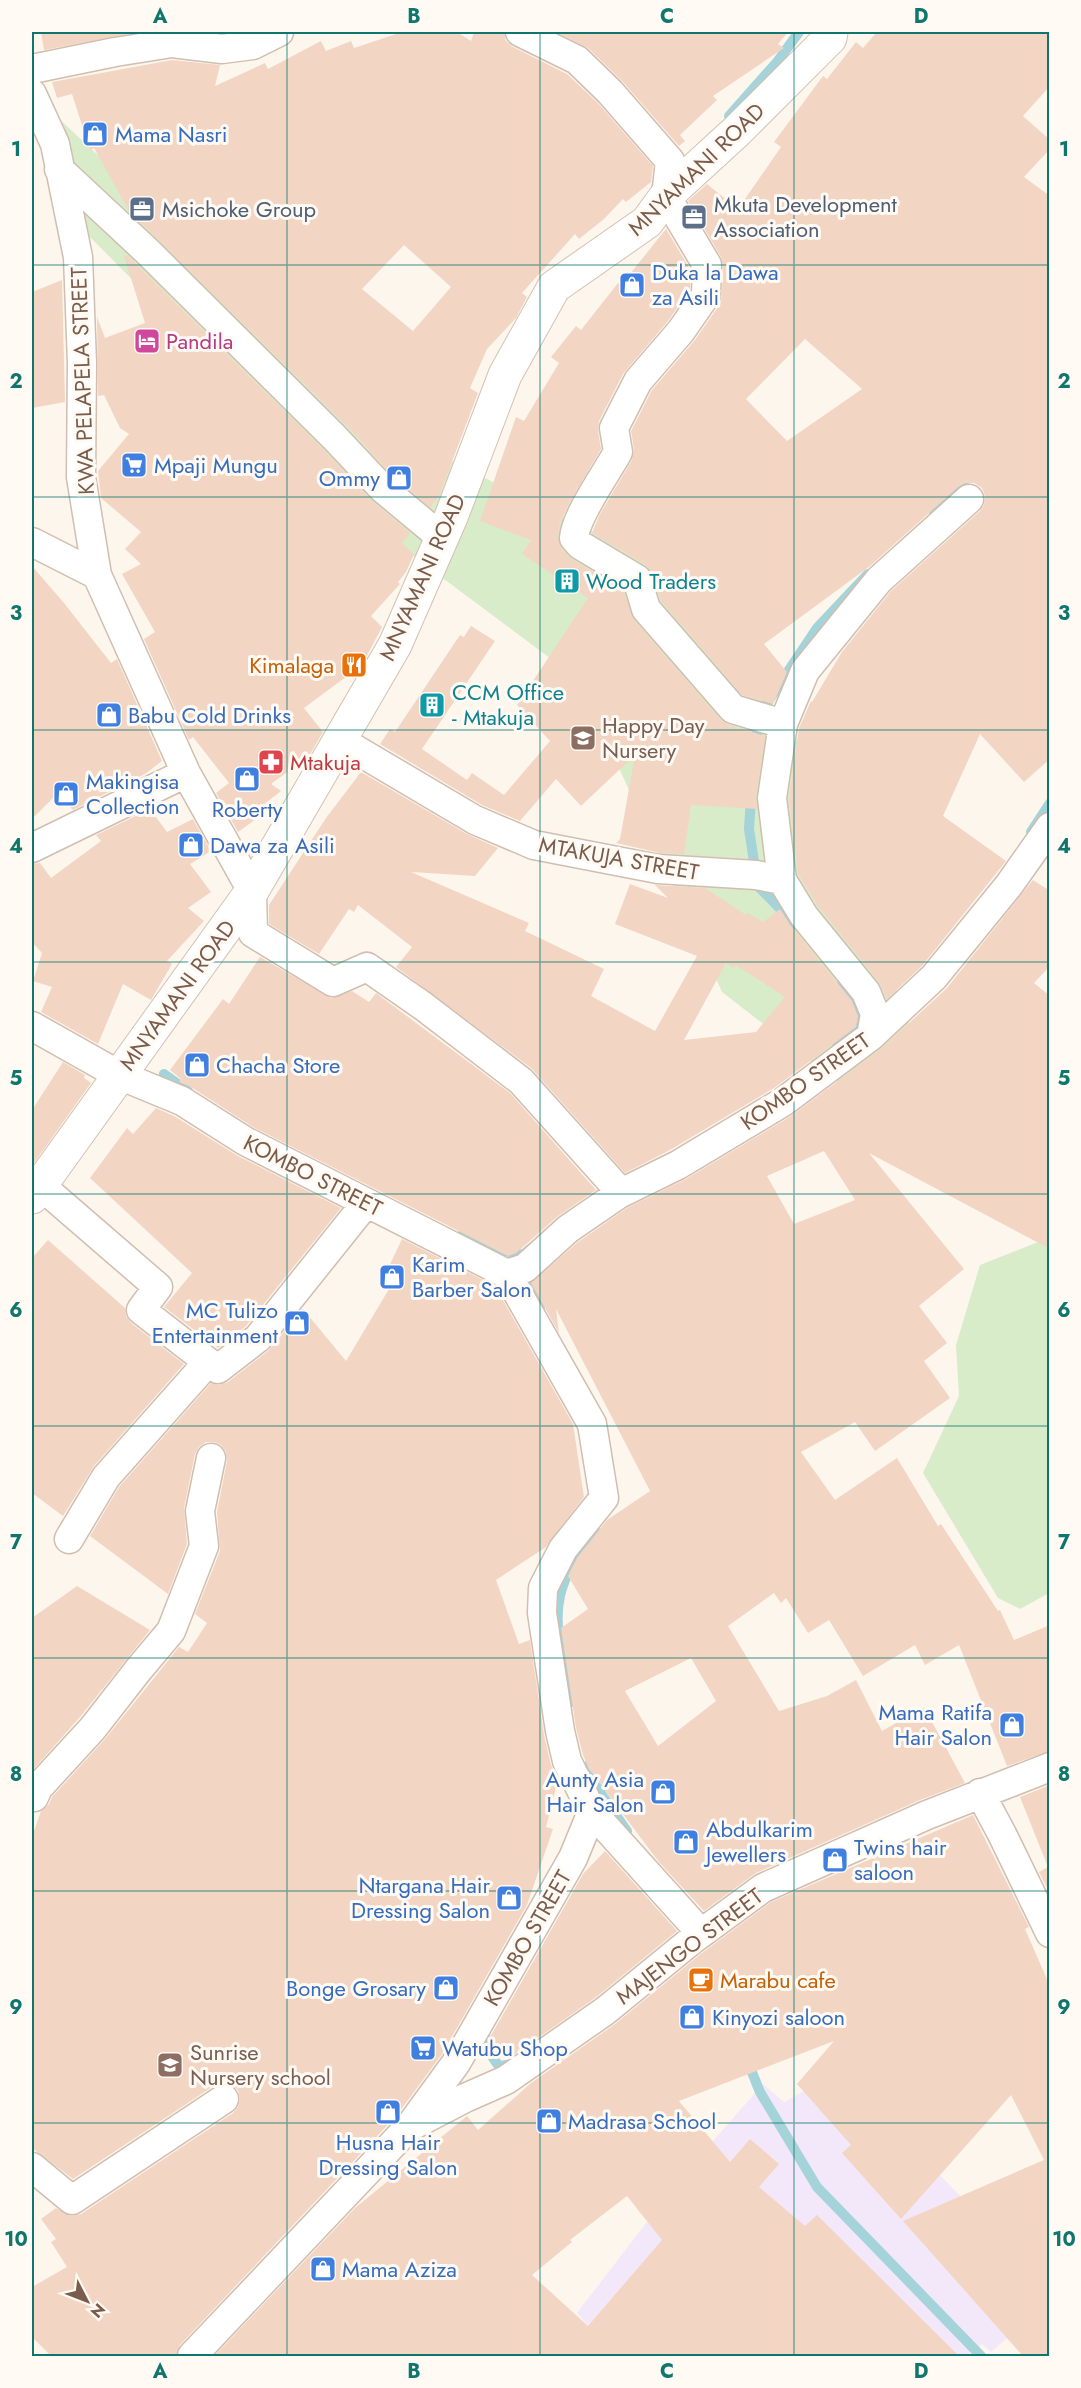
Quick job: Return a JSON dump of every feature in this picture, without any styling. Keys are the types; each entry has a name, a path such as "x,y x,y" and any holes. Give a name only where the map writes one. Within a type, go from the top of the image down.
{"street":[{"path":"32,69 115,52 172,44 222,49 253,45 279,32"},
{"path":"520,32 577,60 610,92 670,161 666,196 707,265 706,295 681,331 638,381 614,428 618,452 583,511 574,530 574,538 580,545 637,579 646,609 733,709 783,724"},
{"name":"MNYAMANI ROAD","path":"36,1191 252,891 338,739 395,645 442,538 505,375 554,287 647,222 666,196 738,130 836,34"},
{"name":"KWA PELAPELA STREET","path":"32,94 55,144 78,257 82,363 81,477 97,575 186,772 252,891"},
{"path":"59,169 156,260 334,436 382,488 442,538"},
{"path":"871,1036 875,1014 866,992 804,916 782,880 772,798 783,724 805,671 879,580 969,499"},
{"path":"32,542 97,575"},
{"name":"MTAKUJA STREET","path":"338,739 475,820 534,845 658,869 756,875 782,880"},
{"path":"32,848 186,772"},
{"name":"KOMBO STREET","path":"32,1026 119,1075 182,1101 245,1141 507,1274 525,1268 568,1229 619,1194 678,1165 783,1102 871,1036 934,977 1009,885 1050,827"},
{"path":"252,891 253,933 333,982 367,967 423,1006 522,1081 619,1194"},
{"path":"36,1191 158,1287 141,1310 218,1369 258,1338 366,1203"},
{"path":"507,1274 592,1424 604,1498 563,1549 543,1588 542,1613 560,1731 567,1761 592,1812 701,1933"},
{"path":"69,1539 106,1477 208,1362"},
{"path":"32,1795 34,1797 38,1788 93,1728 171,1631 204,1546 200,1511 211,1458"},
{"name":"MAJENGO STREET","path":"410,2126 506,2080 605,2011 701,1933 763,1888 980,1794 1050,1767"},
{"path":"980,1794 1050,1933"},
{"name":"KOMBO STREET","path":"192,2356 410,2126 456,2063 573,1858 592,1812"},
{"path":"32,2167 72,2200 224,2099"}],"shaded area":[{"path":"818,2083 868,2103 1049,2285 1049,2302 991,2352 982,2344 968,2356 615,2356 577,2313 683,2175 763,2084 784,2102"}],"green space":[{"path":"43,104 399,435 655,563 791,726 924,1060 842,1085 722,992 578,679 389,538 79,226"},
{"path":"1049,1234 1049,1593 1020,1609 998,1598 923,1473 959,1396 956,1345 980,1265 1038,1242"}],"building":[{"path":"41,32 139,32 44,50"},
{"path":"402,32 457,32 471,41 474,32 504,32 506,41 513,47 567,74 598,103 653,166 651,182 626,202 623,199 604,219 579,239 575,234 522,293 527,297 516,318 487,349 470,388 478,393 439,496 430,507 393,476 346,425 129,211 94,148 90,150 72,94 57,98 52,82 172,60 220,65 215,86 265,63 268,69 321,41 326,51 351,41 354,48","holes":["404,245 451,287 413,331 362,289"]},
{"path":"556,32 788,32 778,44 784,48 713,96 717,100 680,135 685,141 679,146 622,81 588,48"},
{"path":"877,32 1050,32 1050,86 1023,116 1050,140 1050,149 1024,177 1050,196 1050,759 1024,782 980,734 943,816 1006,861 922,966 887,999 879,982 818,906 798,874 789,798 799,728 811,701 842,652 891,591 980,511 984,505 985,496 982,488 974,483 965,483 958,487 870,566 764,644 787,672 773,704 742,695 661,601 653,574 646,565 592,533 600,514 632,460 634,449 631,431 652,390 695,340 720,304 723,266 721,257 688,201 707,184 738,209 781,147 774,142 823,76 827,79 856,42 863,48","holes":["805,339 862,389 787,441 746,399"]},
{"path":"666,229 690,269 690,290 668,321 623,374 599,421 601,449 571,500 560,523 558,535 561,548 571,559 623,590 634,620 721,720 728,725 765,736 756,796 757,809 691,805 684,854 660,853 616,843 620,839 635,755 581,806 556,779 520,821 482,805 380,744 390,729 395,732 460,635 464,637 471,626 495,641 422,749 467,780 472,773 504,795 550,741 517,705 588,598 522,554 531,540 480,521 516,417 524,421 559,363 551,357 576,326 581,330 618,283 621,285"},
{"path":"127,255 322,448 370,499 410,533 402,543 414,554 406,572 398,582 400,584 371,616 382,627 362,665 304,708 323,732 309,756 271,784 281,791 252,814 256,819 238,832 216,793 229,783 193,737 189,740 144,639 155,632 122,574 141,564 125,549 141,532 101,498 98,471 129,434 120,428 104,395 98,396 97,317 105,338 145,323 124,256"},
{"path":"62,280 65,402 32,408 32,292"},
{"path":"32,566 111,663 117,659 162,761 145,774 73,810 58,793 32,819"},
{"path":"361,772 467,834 498,848 475,876 411,872 529,923 525,931 604,969 591,996 655,1031 697,956 615,924 630,884 668,898 655,885 705,888 746,915 748,913 763,922 780,909 791,926 852,1001 858,1016 856,1027 774,1088 670,1150 625,1173 531,1068 396,967 412,947 358,905 354,912 349,909 319,954 269,924 269,905 326,818","holes":["726,963 734,968 736,965 785,997 756,1032 684,1040"]},
{"path":"150,809 167,832 193,819 211,851 190,864 211,892 188,908 204,921 167,961 172,964 151,1000 123,984 98,1044 41,1012 52,987 33,981 42,953 32,942 32,864 40,863 51,878 101,841 96,835"},
{"path":"1033,880 1050,891 1050,966 1034,983 1050,996 1050,1249 869,1153 964,1269 919,1306 947,1343 924,1361 950,1398 875,1451 855,1422 801,1452 835,1500 897,1458 938,1526 941,1524 998,1611 1000,1610 1014,1640 1050,1625 1050,1751 1007,1766 959,1645 925,1665 915,1645 863,1676 829,1620 808,1633 786,1598 781,1603 774,1593 728,1626 779,1711 827,1696 856,1680 882,1731 924,1707 965,1783 920,1800 756,1873 704,1911 659,1862 589,1769 583,1755 576,1728 561,1628 588,1609 568,1576 577,1558 607,1520 650,1491 556,1309 559,1333 531,1283 578,1242 627,1208 686,1179 791,1116 881,1049 947,988","holes":["824,1151 855,1200 794,1224 767,1176","691,1658 716,1701 658,1746 625,1691"]},
{"path":"260,957 331,998 352,991 369,1002 376,993 510,1093 596,1190 557,1217 516,1253 508,1256 253,1127 191,1087 179,1082 181,1079 170,1070 223,999 229,1004"},
{"path":"63,1062 85,1075 84,1078 91,1083 32,1166 32,1110"},
{"path":"156,1108 174,1116 238,1156 341,1208 246,1326 218,1348 164,1307 192,1273 90,1178 127,1128 133,1134"},
{"path":"402,1239 495,1286 573,1424 584,1497 546,1547 496,1580 519,1644 530,1640 544,1735 551,1765 558,1780 546,1827 553,1829 527,1905 442,2054 397,2115 180,2345 176,2356 51,2356 32,2337 32,2287 67,2267 51,2242 56,2239 41,2219 56,2208 70,2216 81,2214 233,2113 240,2099 238,2090 232,2085 224,2083 215,2085 73,2179 32,2148 32,1837 41,1811 49,1804 52,1797 105,1739 179,1647 188,1652 207,1623 195,1614 220,1551 217,1512 227,1461 226,1452 221,1445 206,1442 195,1454 184,1508 187,1544 168,1594 90,1536 119,1487 211,1383 219,1385 228,1382 268,1351 303,1309 346,1361 392,1284 383,1279"},
{"path":"48,1240 125,1308 126,1316 131,1323 184,1364 94,1466 63,1516 32,1493 32,1258"},
{"path":"77,1586 150,1630 80,1717 32,1771 32,1618"},
{"path":"1050,1785 1050,1894 1039,1872 1048,1867 1020,1797"},
{"path":"973,1815 1029,1927 1025,1929 1050,1986 1050,2356 1023,2356 903,2221 1044,2160 1011,2095 901,2219 842,2153 851,2145 797,2084 834,2041 679,2101 730,2162 750,2139 779,2164 759,2187 805,2226 817,2215 959,2356 214,2356 355,2208 467,2116 478,2130 531,2083 615,2024 702,1953 771,1902","holes":["627,2196 662,2240 588,2326 532,2275 572,2242 570,2240"]},
{"path":"605,1851 677,1931 595,1998 508,2059 489,2039 583,1874"}],"waterway":[{"path":"729,116 777,62 799,32"},
{"path":"934,512 969,476"},
{"path":"755,748 759,715 817,628 868,574"},
{"path":"751,797 749,829 755,868"},
{"path":"1031,832 1050,803"},
{"path":"755,883 796,925"},
{"path":"837,1045 864,1023 842,981"},
{"path":"164,1074 188,1091"},
{"path":"460,1236 492,1248 523,1255 530,1249"},
{"path":"530,1282 540,1307"},
{"path":"573,1702 561,1649 558,1609 566,1578 595,1530"},
{"path":"590,1763 600,1792 627,1831"},
{"path":"485,2027 488,2048 499,2066 515,2064"},
{"path":"747,2060 760,2092 817,2187 981,2356"}],"place":[{"name":"Mama Nasri","path":"95,134"},
{"name":"Msichoke Group","path":"142,209"},
{"name":"Mkuta Development Association","path":"694,217"},
{"name":"Duka la Dawa za Asili","path":"632,285"},
{"name":"Pandila","path":"147,341"},
{"name":"Mpaji Mungu","path":"134,465"},
{"name":"Ommy","path":"399,478"},
{"name":"Wood Traders","path":"567,581"},
{"name":"Kimalaga","path":"354,665"},
{"name":"CCM Office - Mtakuja","path":"432,705"},
{"name":"Babu Cold Drinks","path":"109,715"},
{"name":"Happy Day Nursery","path":"583,738"},
{"name":"Mtakuja","path":"271,762"},
{"name":"Roberty","path":"247,779"},
{"name":"Makingisa Collection","path":"66,794"},
{"name":"Dawa za Asili","path":"191,845"},
{"name":"Chacha Store","path":"197,1065"},
{"name":"Karim Barber Salon","path":"392,1277"},
{"name":"MC Tulizo Entertainment","path":"297,1323"},
{"name":"Mama Ratifa Hair Salon","path":"1012,1725"},
{"name":"Aunty Asia Hair Salon","path":"663,1792"},
{"name":"Abdulkarim Jewellers","path":"686,1842"},
{"name":"Twins hair saloon","path":"835,1860"},
{"name":"Ntargana Hair Dressing Salon","path":"509,1898"},
{"name":"Marabu cafe","path":"701,1980"},
{"name":"Bonge Grosary","path":"446,1988"},
{"name":"Kinyozi saloon","path":"692,2017"},
{"name":"Watubu Shop","path":"423,2048"},
{"name":"Sunrise Nursery school","path":"170,2065"},
{"name":"Husna Hair Dressing Salon","path":"388,2112"},
{"name":"Madrasa School","path":"549,2121"},
{"name":"Mama Aziza","path":"323,2269"}]}
